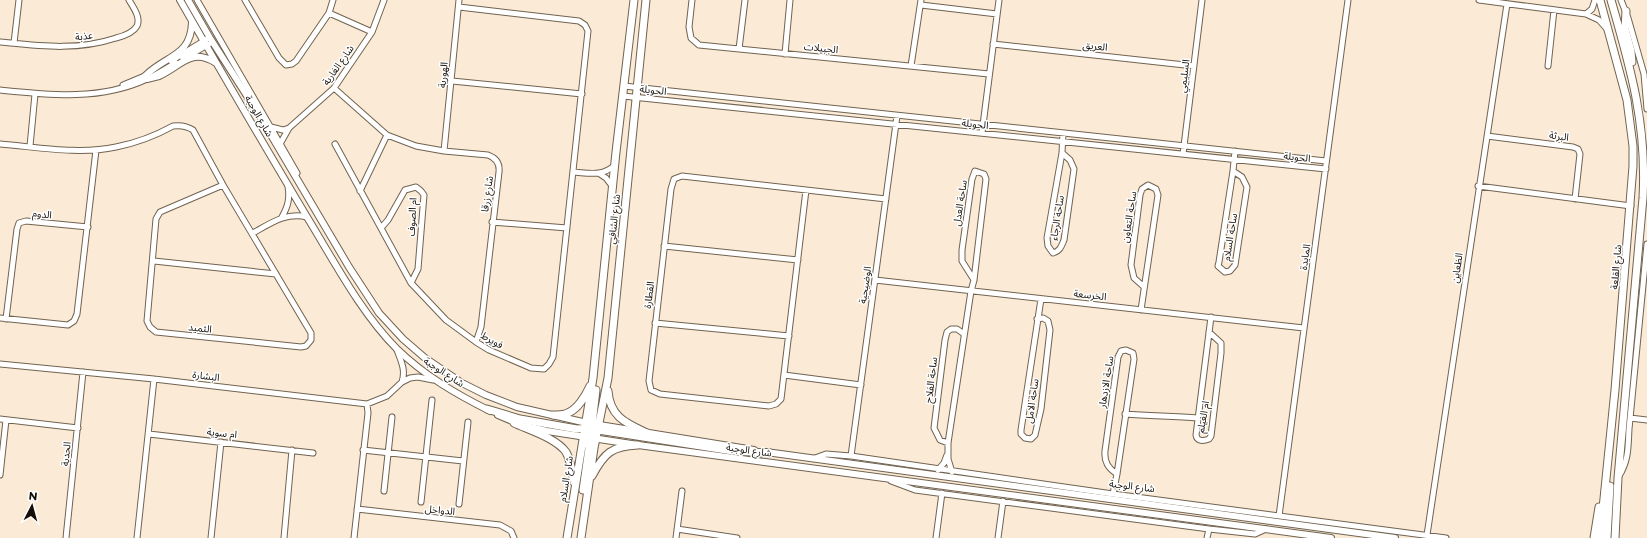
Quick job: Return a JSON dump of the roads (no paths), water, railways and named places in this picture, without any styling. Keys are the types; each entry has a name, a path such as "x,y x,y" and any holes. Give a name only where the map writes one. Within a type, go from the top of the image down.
{"main road":[{"name":"شارع الشافي","path":"591,430 593,378 615,164 634,0"},
{"name":"شارع الشافي","path":"591,430 608,378 646,0"},
{"name":"شارع القلعة","path":"1600,0 1625,88 1633,152 1631,206 1600,538"},
{"name":"شارع القلعة","path":"1611,0 1631,72 1641,121 1646,176 1618,478 1615,538"},
{"path":"1626,11 1625,29 1632,57 1631,72"},
{"path":"583,516 582,495 598,372 599,326"},
{"path":"553,415 566,414 576,407 586,394 593,378"},
{"path":"608,378 610,405 616,414 626,423 647,434"},
{"path":"487,409 520,419 577,429 733,451 770,453"},
{"path":"514,423 551,440 566,452 570,461 575,487"},
{"path":"581,538 589,482 591,430"},
{"name":"شارع السلام","path":"567,538 575,487 591,430"},
{"path":"589,482 598,464 607,454 621,447 638,445"},
{"path":"1594,538 1603,474 1608,464"},
{"path":"1607,538 1610,475 1608,464"}],"street":[{"path":"14,43 19,0"},
{"name":"عذبة","path":"0,42 49,46 84,46 124,36 133,31 138,25 137,16 129,0"},
{"name":"شارع الوجبة","path":"180,0 317,211"},
{"name":"شارع الوجبة","path":"188,0 219,65 288,186 308,217 345,281 377,326 396,348 433,380 453,392 514,423 546,431 591,430 647,434 770,453 1395,538"},
{"name":"شارع الوجبة","path":"197,0 349,267 379,313 419,354 457,380 486,395 517,407 553,415 591,430 638,445 1331,538"},
{"path":"245,0 278,58 286,65 292,64 296,60 329,13 333,0"},
{"name":"شارع الغارية","path":"280,144 289,128 334,88 372,32 384,0"},
{"name":"الهورية","path":"444,151 459,0"},
{"name":"الجبيلات","path":"692,0 689,27 691,38 699,45 989,74"},
{"path":"739,49 745,0"},
{"path":"785,54 790,0"},
{"path":"982,133 999,0"},
{"name":"السليمي","path":"1183,154 1202,0"},
{"name":"المايدة","path":"1279,516 1348,0"},
{"path":"1479,0 1586,14 1599,20 1609,32"},
{"path":"1586,14 1592,9 1596,0"},
{"path":"1622,0 1644,74 1647,109"},
{"path":"911,66 921,3 997,14"},
{"name":"الظعاين","path":"1427,535 1478,186 1507,4"},
{"name":"فويرط","path":"335,144 412,283 446,320 489,350 531,368 544,369 554,357 588,31 585,25 579,21 458,7"},
{"path":"1548,66 1554,10"},
{"path":"329,13 372,32"},
{"path":"146,78 151,70 186,46 191,33 192,20"},
{"path":"0,90 68,96 111,91 146,78 208,42"},
{"name":"العريق","path":"993,44 1194,66"},
{"path":"146,78 159,76 192,57 203,57 219,65"},
{"path":"452,81 582,94"},
{"name":"الحويلة","path":"624,86 1326,161"},
{"name":"شارع زرقا","path":"334,88 387,135 416,146 444,151 488,155 499,164 481,327 476,342"},
{"path":"30,146 35,94"},
{"name":"الحويلة","path":"623,96 1326,169"},
{"path":"759,110 760,101"},
{"name":"الوضيحية","path":"851,456 897,116"},
{"name":"الثميد","path":"0,144 96,150 137,142 173,126 178,125 189,127 193,130 223,185 253,233 311,333 311,340 306,346 301,347 156,332 150,328 147,321 154,261 156,219 160,212 223,185"},
{"path":"270,126 276,129 289,128"},
{"name":"ساحة الرجاء","path":"1062,153 1070,160 1074,169 1064,240 1058,252 1053,253 1048,246 1047,238 1062,153 1063,133"},
{"path":"360,191 387,135"},
{"name":"البرثة","path":"1486,136 1573,147 1578,149 1580,154 1575,199"},
{"path":"3,318 68,325 74,321 77,314 96,150"},
{"name":"ساحة السلام","path":"1233,171 1242,177 1247,187 1235,265 1230,271 1225,272 1218,266 1235,151"},
{"path":"573,172 600,174 607,171 615,164"},
{"name":"ساحة العدل","path":"971,291 974,280 986,179 984,174 975,171 972,179 962,250 962,261 974,280"},
{"path":"600,174 606,178 613,187"},
{"name":"القطارة","path":"806,190 781,399 776,404 769,406 660,394 651,390 648,381 671,189 674,179 682,176 886,199"},
{"name":"ساحة التعاون","path":"1141,310 1143,286 1158,195 1156,189 1148,185 1142,189 1140,195 1131,265 1134,278 1143,286"},
{"path":"282,217 288,208 290,197 288,186"},
{"path":"1478,186 1631,206"},
{"name":"ام الصوف","path":"381,228 388,220 405,190 416,187 421,190 424,195 418,269 412,283"},
{"path":"253,233 282,217 290,215 308,217"},
{"name":"الدوم","path":"3,318 19,223 26,221 88,228"},
{"path":"492,222 567,228"},
{"name":"شارع القلعة","path":"1618,478 1627,459 1630,418 1645,299 1647,245"},
{"path":"664,246 798,260"},
{"path":"154,261 276,274"},
{"name":"الخرسعة","path":"875,280 1304,328"},
{"path":"952,472 948,454 948,443 971,291"},
{"name":"ساحة الامل","path":"1037,319 1043,318 1048,321 1050,330 1041,409 1036,435 1031,439 1025,438 1021,434 1021,430 1037,319 1041,299"},
{"name":"ام الغيلم","path":"1209,332 1220,343 1221,353 1211,436 1206,441 1202,441 1196,438 1198,418 1209,332 1211,317"},
{"path":"655,323 789,336"},
{"name":"ساحة الفلاح","path":"948,443 940,440 934,428 945,340 947,332 951,329 957,329 964,334"},
{"path":"396,348 404,367 402,382 418,378 433,380"},
{"name":"ساحة الازدهار","path":"1113,494 1117,474 1134,359 1133,353 1126,350 1121,351 1118,357 1104,460 1110,469 1117,474"},
{"name":"البشارة","path":"0,364 154,379 367,404 387,396 402,382"},
{"name":"الحدية","path":"66,538 83,372"},
{"path":"784,375 861,385"},
{"path":"136,538 149,434 154,379"},
{"path":"421,502 432,400"},
{"path":"354,538 364,450 367,404"},
{"path":"1125,414 1198,418"},
{"path":"384,491 392,417"},
{"path":"1630,418 1647,420"},
{"path":"0,474 3,419 78,428"},
{"path":"459,504 468,422"},
{"name":"ام سوية","path":"149,434 313,453"},
{"path":"211,538 221,442"},
{"path":"284,538 292,450"},
{"path":"364,450 425,458 463,461"},
{"name":"شارع الوجبة","path":"815,458 826,454 851,456 952,472 1446,538"},
{"path":"938,470 944,463 948,454"},
{"name":"شارع الوجبة","path":"886,479 915,490 1209,529 1255,534 1266,529"},
{"path":"676,538 682,491"},
{"path":"936,538 942,493"},
{"path":"998,538 1002,501"},
{"name":"الدواخل","path":"357,509 500,525 511,531 514,538"},
{"path":"677,529 737,538"},
{"path":"1207,538 1209,529"}]}
